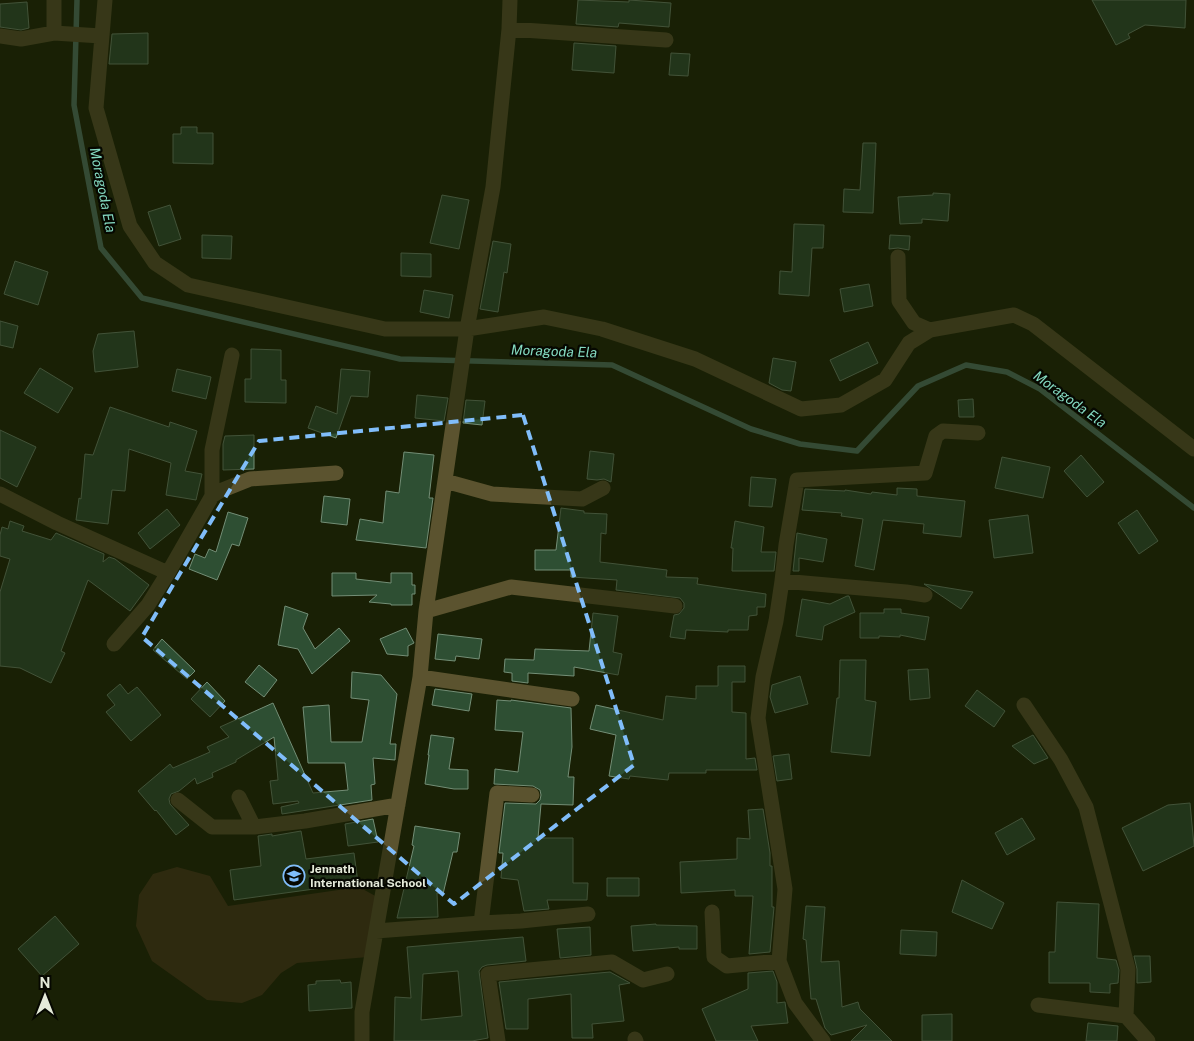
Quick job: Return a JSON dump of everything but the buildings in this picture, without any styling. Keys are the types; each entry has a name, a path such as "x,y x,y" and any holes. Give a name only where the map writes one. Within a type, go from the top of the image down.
{"street":[{"path":"54,0 54,33"},
{"path":"105,0 96,108 130,226 155,263 188,285 385,329 466,329 544,317 602,329 695,359 801,408 841,405 885,380 910,343 930,330 1014,314 1033,324 1194,449"},
{"path":"362,1041 362,1012 420,677 426,611 466,329 493,188 509,29 510,0"},
{"path":"509,29 666,40"},
{"path":"0,36 21,40 54,33 101,36"},
{"path":"898,257 899,301 914,323 930,330"},
{"path":"212,496 212,450 232,355"},
{"path":"823,1041 795,1003 779,961 786,889 758,718 763,677 776,621 786,545 798,480 925,473 936,436 944,431 978,433"},
{"path":"114,644 148,605 212,496 250,479 336,473"},
{"path":"445,481 492,494 582,499 603,488"},
{"path":"0,494 57,523 168,573"},
{"path":"782,581 925,595"},
{"path":"426,611 511,587 675,606"},
{"path":"420,677 572,698"},
{"path":"1024,705 1062,760 1086,806 1128,969 1126,1016"},
{"path":"482,923 497,793 532,795"},
{"path":"239,797 254,826"},
{"path":"178,800 212,827 254,826 305,821 398,805"},
{"path":"712,912 714,957 727,966 779,961"},
{"path":"376,931 521,921 588,914"},
{"path":"498,1041 488,974 612,962 643,980 667,974"},
{"path":"1038,1005 1126,1016 1148,1041"}],"highlighted area":[{"path":"523,415 634,765 454,904 142,637 259,441"}],"shaded area":[{"path":"177,867 210,876 228,906 359,887 379,898 368,957 297,963 281,973 262,995 242,1003 207,1000 152,961 136,926 139,895 153,874"}],"waterway":[{"name":"Moragoda Ela","path":"77,0 74,105 101,248 142,298 400,359 612,365 751,429 800,444 857,451 918,386 966,365 1007,372 1040,389 1194,508"}],"place":[{"name":"Jennath International School","path":"294,876"}]}
